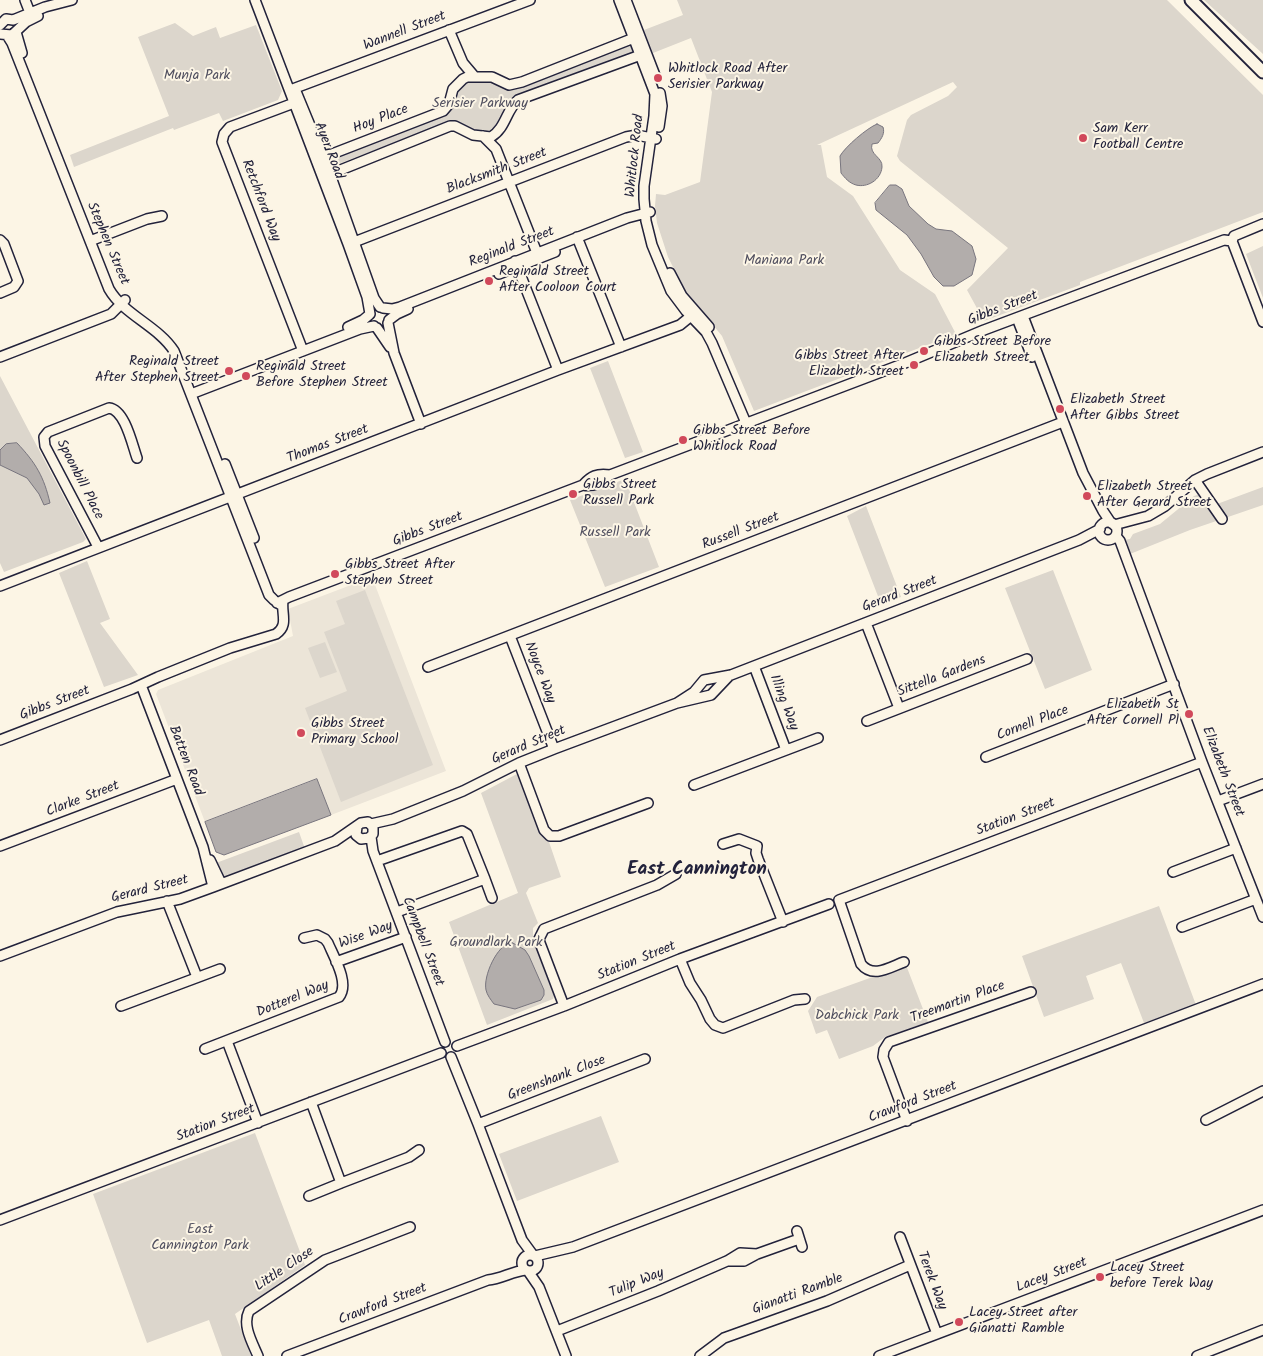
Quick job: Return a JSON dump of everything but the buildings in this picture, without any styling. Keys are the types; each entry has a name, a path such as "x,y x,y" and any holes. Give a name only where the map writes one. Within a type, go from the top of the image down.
{"main road":[{"path":"1191,0 1263,72"}],"street":[{"path":"25,0 31,16"},
{"path":"7,29 31,16 56,8 60,4 72,0"},
{"name":"Ayer Road","path":"255,0 319,156 351,243 374,298 382,308"},
{"name":"Ayer Road","path":"261,0 292,89 294,103 319,156"},
{"name":"Wannell Street","path":"292,89 449,30 506,4 530,0"},
{"name":"Whitlock Road","path":"620,0 643,54 655,94 654,138 644,186 648,216 674,282 691,311 713,333 721,360 746,423"},
{"name":"Whitlock Road","path":"626,0 636,36"},
{"name":"Stephen Street","path":"7,29 19,44 92,240 113,287 123,302 174,341 180,350 193,391 270,594 281,603"},
{"path":"449,30 468,77 492,77 509,85 522,82 636,36"},
{"path":"326,176 450,126 455,126 473,135 491,137 499,130 512,105 518,100 643,54"},
{"name":"Hoy Place","path":"319,156 332,154 443,111 449,104 454,89 468,77"},
{"name":"Retchford Way","path":"294,103 230,127 224,134 222,142 302,348"},
{"path":"496,149 499,130"},
{"name":"Blacksmith Street","path":"351,243 626,137 637,135 654,138"},
{"path":"482,136 496,149 538,256"},
{"path":"92,240 147,219 162,216"},
{"name":"Reginald Street","path":"382,308 392,309 400,307 578,240 648,216"},
{"name":"Gibbs Street","path":"0,740 230,648 279,632 284,623 281,603 583,485 594,486 610,475 1020,317 1224,240 1232,241 1234,236 1263,224"},
{"path":"0,240 4,244 18,281 14,287 0,293"},
{"path":"578,240 621,347"},
{"path":"1232,241 1263,322"},
{"name":"Ayer Road","path":"351,243 370,314"},
{"path":"516,264 558,370"},
{"name":"Reginald Street","path":"389,322 402,312 516,264"},
{"path":"0,357 111,314 123,302"},
{"path":"193,391 302,348 357,323 374,309 382,308 388,312 394,353 421,424"},
{"name":"Thomas Street","path":"0,586 558,370 680,325 691,311"},
{"path":"370,314 369,321 394,353"},
{"name":"Elizabeth Street","path":"1020,317 1061,423 1085,478 1109,531 1120,541 1202,762 1263,918"},
{"path":"302,348 360,329 383,328 389,322"},
{"name":"Spoonbill Place","path":"98,547 44,446 44,437 48,432 112,408 118,411 122,417 137,458"},
{"name":"Russell Street","path":"428,667 1061,423"},
{"name":"Gerard Street","path":"677,703 694,692 704,680 731,675 1079,540 1137,520 1165,506 1195,480 1263,452"},
{"path":"1195,480 1222,520"},
{"path":"866,623 899,708"},
{"name":"Noyce Way","path":"510,636 554,749"},
{"name":"Sittella Gardens","path":"867,720 1028,659"},
{"name":"Illing Way","path":"754,666 786,750"},
{"name":"Gerard Street","path":"0,956 117,912 180,899 335,841 368,834 393,819 463,791 519,763 677,703 711,694 731,675"},
{"name":"Cornell Place","path":"986,757 1174,684"},
{"name":"Batten Road","path":"141,685 217,885"},
{"path":"694,785 818,738"},
{"name":"Station Street","path":"904,962 880,971 873,972 865,969 861,964 839,900 1202,762"},
{"path":"519,763 544,830 550,836 559,836 648,803"},
{"name":"Clarke Street","path":"0,846 177,779"},
{"path":"1218,801 1263,784"},
{"path":"364,822 368,834 356,831 357,827 364,822"},
{"name":"Gerard Street","path":"335,841 357,827"},
{"path":"377,861 462,830 467,834 492,898"},
{"name":"Campbell Street","path":"368,834 445,1042"},
{"path":"723,844 739,839 758,846 756,853 783,922"},
{"path":"1173,872 1236,848"},
{"path":"564,1006 540,943 540,934 544,929 657,885 676,874"},
{"path":"397,912 485,879"},
{"path":"1182,927 1256,899"},
{"path":"167,902 197,977"},
{"name":"Station Street","path":"457,1046 564,1006 680,959 829,904"},
{"name":"Dotterel Way","path":"205,1049 339,997 344,988 336,962 325,939 317,935 304,938"},
{"name":"Wise Way","path":"336,962 406,937"},
{"path":"680,959 690,983 702,1000 710,1019 715,1025 723,1028 794,1000 805,999"},
{"path":"121,1006 220,969"},
{"name":"Crawford Street","path":"536,1261 1263,984"},
{"name":"Treemartin Place","path":"907,1121 883,1057 884,1050 889,1042 1031,992"},
{"path":"227,1041 258,1123"},
{"path":"445,1042 454,1043 457,1046 457,1051 451,1058 447,1058 441,1053 440,1048 445,1042"},
{"name":"Station Street","path":"0,1220 441,1053"},
{"path":"451,1058 522,1240 536,1261 539,1287"},
{"name":"Greenshank Close","path":"478,1124 645,1060"},
{"path":"1206,1120 1263,1091"},
{"path":"311,1102 341,1183"},
{"path":"309,1196 408,1157 419,1150"},
{"name":"Lacey Street","path":"879,1356 1263,1210"},
{"name":"Little Close","path":"258,1356 246,1326 246,1318 250,1311 325,1260 410,1227"},
{"name":"Terek Way","path":"900,1237 936,1334"},
{"name":"Tulip Way","path":"557,1331 658,1292 740,1253 757,1254 799,1239"},
{"path":"522,1240 525,1265 539,1287 566,1356"},
{"path":"525,1265 527,1255 536,1261"},
{"path":"525,1265 533,1270 536,1261"},
{"name":"Crawford Street","path":"288,1356 488,1280 496,1273 525,1265"},
{"name":"Gianatti Ramble","path":"700,1356 724,1338 827,1302 910,1265"},
{"path":"1197,1356 1263,1330"}],"shaded area":[{"path":"877,124 884,129 878,143 872,144 872,151 882,164 881,172 873,182 860,186 847,180 841,173 840,156 857,138"},
{"path":"890,185 896,185 902,189 909,206 928,224 936,229 952,231 972,246 976,259 972,275 954,286 943,286 934,277 921,254 907,235 876,210 875,203"},
{"path":"17,443 38,471 45,485 50,503 44,505 39,494 27,478 0,465 0,450 6,444"},
{"name":"Gibbs Street Primary School","path":"372,577 446,771 331,815 317,779 205,822 156,694 158,690 293,636 288,609"},
{"path":"317,779 331,815 224,855 216,852 205,822"},
{"path":"511,942 525,950 544,990 541,1000 515,1009 494,1004 486,990 487,977 492,962 501,949"}],"green space":[{"name":"Maniana Park","path":"677,0 1167,0 1263,95 1263,212 984,321 967,290 1008,248 900,161 897,156 907,120 911,115 948,96 957,87 953,82 817,145 821,145 827,177 853,196 900,270 935,294 956,334 754,411 722,336 685,291 668,257 657,223 656,194 665,195 700,182 712,92 691,38 653,53 644,30 683,15"},
{"path":"1204,0 1263,0 1263,54"},
{"name":"Munja Park","path":"175,23 193,36 216,27 220,38 256,25 282,91 278,100 223,121 219,113 174,130 173,128 74,167 70,155 169,116 138,37"},
{"name":"Serisier Parkway","path":"630,44 633,52 511,99 498,125 492,129 478,131 449,122 330,167 327,159 447,113 457,92 472,80 489,81 508,89"},
{"path":"1263,246 1263,298 1246,254"},
{"path":"608,361 643,452 625,458 590,368"},
{"path":"0,376 86,539 83,542 4,572 0,563"},
{"name":"Russell Park","path":"625,479 659,567 605,587 570,500"},
{"path":"1263,487 1263,505 1190,530 1130,554 1124,540 1130,539 1133,534 1160,524 1194,496 1200,494 1217,504"},
{"path":"866,506 901,597 881,604 847,516"},
{"path":"87,561 110,619 100,623 138,675 104,687 59,573"},
{"path":"1053,570 1092,670 1045,689 1005,588"},
{"path":"365,590 433,765 341,802 305,708 347,691 324,632 345,624 336,601"},
{"path":"325,642 337,672 320,678 308,648"},
{"name":"Groundlark Park","path":"517,774 521,776 544,837 548,839 561,877 529,888 526,893 538,923 533,928 533,940 554,996 553,999 487,1025 449,922 518,893 481,793"},
{"path":"299,832 305,849 223,880 216,863"},
{"path":"1159,906 1196,1005 1144,1023 1121,963 1086,976 1094,999 1044,1017 1022,956"},
{"name":"Dabchick Park","path":"906,965 928,1022 885,1037 873,1046 839,1059 827,1030 816,1034 808,1011 817,997"},
{"path":"601,1116 619,1162 517,1201 499,1154"},
{"name":"East Cannington Park","path":"255,1133 305,1265 235,1314 251,1356 222,1356 209,1320 147,1343 93,1194"}],"place":[{"name":"Whitlock Road After Serisier Parkway","path":"658,78"},
{"name":"Sam Kerr Football Centre","path":"1083,138"},
{"name":"Reginald Street After Cooloon Court","path":"489,281"},
{"name":"Gibbs Street Before Elizabeth Street","path":"924,351"},
{"name":"Gibbs Street After Elizabeth Street","path":"914,365"},
{"name":"Reginald Street After Stephen Street","path":"229,371"},
{"name":"Reginald Street Before Stephen Street","path":"246,376"},
{"name":"Elizabeth Street After Gibbs Street","path":"1060,409"},
{"name":"Gibbs Street Before Whitlock Road","path":"683,440"},
{"name":"Gibbs Street Russell Park","path":"573,494"},
{"name":"Elizabeth Street After Gerard Street","path":"1087,496"},
{"name":"Gibbs Street After Stephen Street","path":"335,574"},
{"name":"Elizabeth St After Cornell Pl","path":"1189,714"},
{"name":"Gibbs Street Primary School","path":"301,733"},
{"name":"Lacey Street before Terek Way","path":"1100,1277"},
{"name":"Lacey Street after Gianatti Ramble","path":"959,1322"}],"district":[{"name":"East Cannington","path":"697,871"}]}
